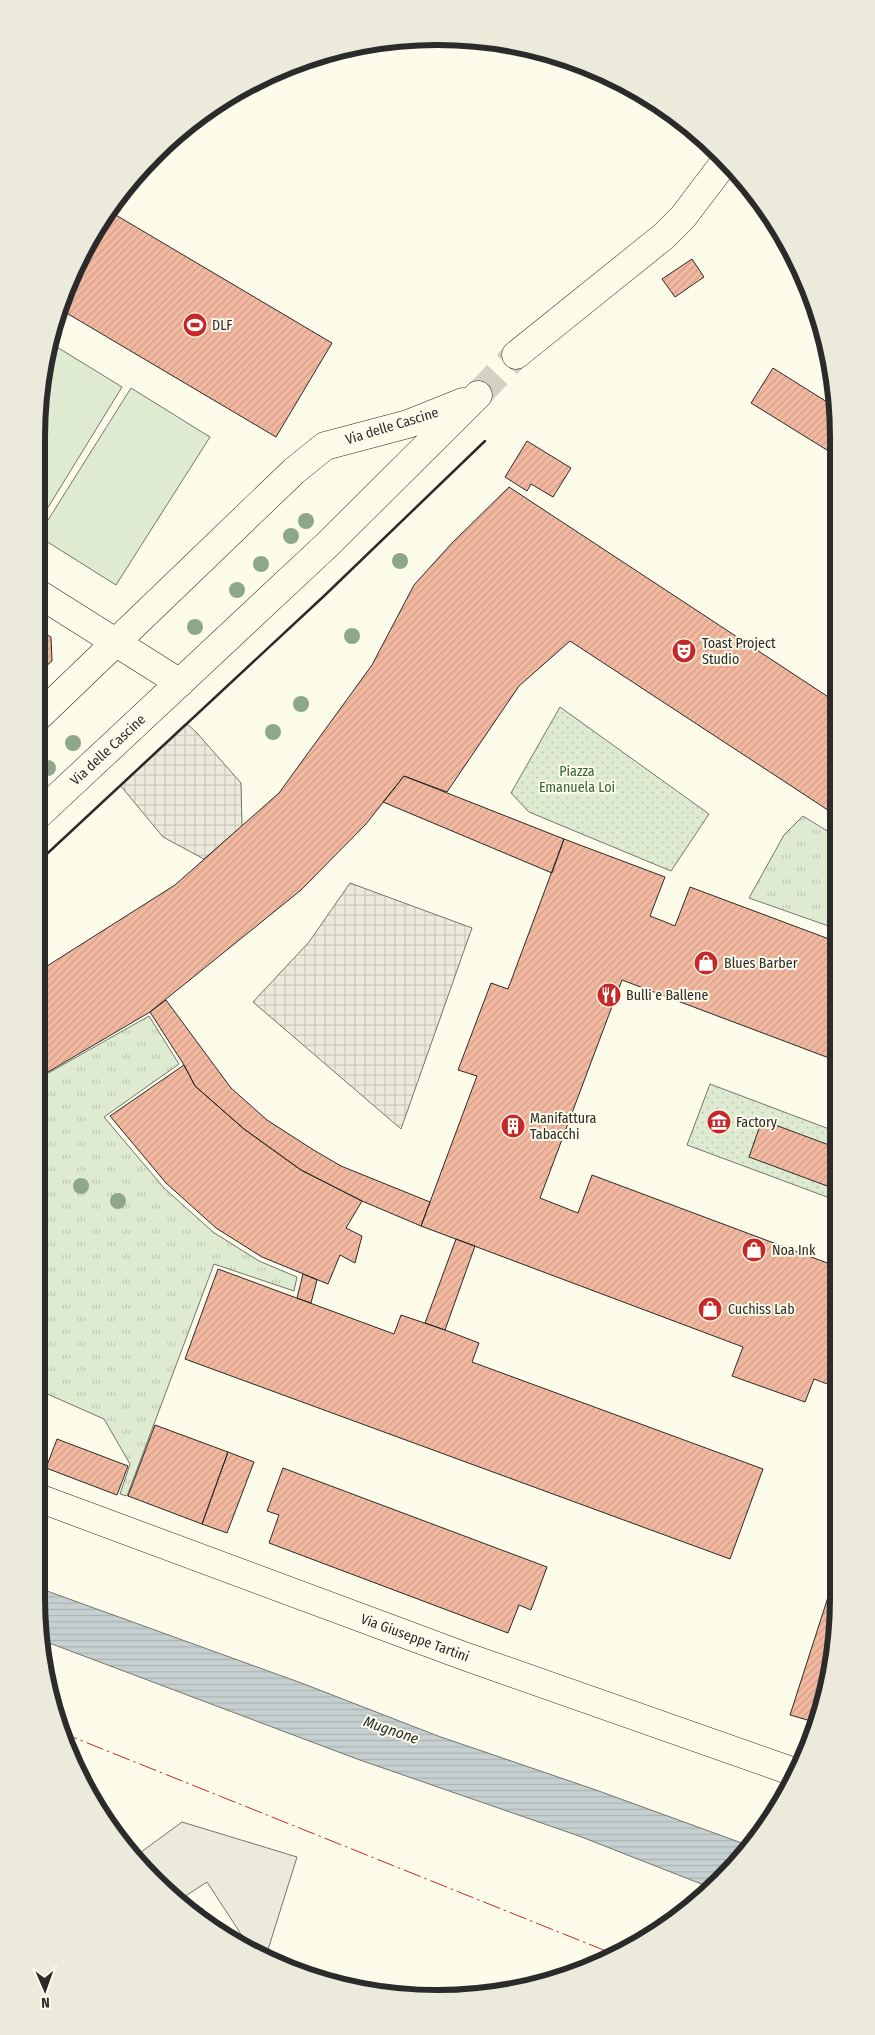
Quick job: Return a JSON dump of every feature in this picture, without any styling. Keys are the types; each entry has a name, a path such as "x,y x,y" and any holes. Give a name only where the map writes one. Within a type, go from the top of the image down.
{"street":[{"path":"516,355 648,250 683,217 721,166"},
{"name":"Via delle Cascine","path":"45,710 294,471 318,451 332,444 424,419 478,395 334,538 45,809"},
{"path":"45,598 180,683"},
{"name":"Via Giuseppe Tartini","path":"45,1500 464,1656 790,1771"}],"green space":[{"path":"56,346 122,387 45,512 46,412 48,386"},
{"path":"131,388 210,437 116,585 45,540 45,525"},
{"name":"Piazza Emanuela Loi","path":"560,707 709,814 671,871 529,812 511,793"},
{"path":"803,816 830,833 830,927 749,898 784,835"},
{"path":"149,1016 179,1064 104,1117 164,1188 213,1232 259,1261 297,1277 294,1291 214,1264 127,1496 120,1494 130,1464 104,1419 45,1393 45,1075"},
{"path":"710,1084 830,1129 830,1198 687,1145"}],"shaded area":[{"path":"186,723 241,783 242,826 204,859 163,837 120,785"},
{"path":"350,883 472,928 401,1129 253,1002 309,942"},
{"path":"182,1822 297,1857 267,1951 244,1939 207,1882 184,1897 140,1853"}],"water":[{"name":"Mugnone","path":"45,1590 304,1684 438,1736 596,1790 743,1843 704,1885 579,1836 357,1759 47,1642"}],"building":[{"name":"DLF","path":"115,214 332,343 276,437 66,312 85,264"},
{"path":"692,259 704,277 675,297 662,279"},
{"path":"773,368 828,403 830,452 751,403"},
{"path":"527,441 571,468 553,497 531,484 527,491 505,477"},
{"path":"509,487 830,698 830,811 570,641 519,686 447,792 404,776 366,824 301,890 150,1012 45,1074 45,967 175,885 279,793 372,665 414,585 451,544"},
{"path":"45,634 51,637 52,661 45,667"},
{"path":"404,776 564,839 552,873 383,802"},
{"name":"Manifattura Tabacchi","path":"564,839 665,877 650,916 675,926 690,887 830,939 830,1058 622,980 540,1198 578,1213 592,1175 830,1264 830,1385 814,1379 805,1402 732,1376 743,1347 421,1226 477,1076 458,1070 491,983 508,989"},
{"path":"166,1000 231,1088 267,1120 341,1166 430,1202 421,1226 362,1201 301,1170 244,1129 195,1086 184,1065 150,1012"},
{"path":"184,1065 195,1086 244,1129 301,1170 362,1201 346,1228 362,1236 355,1263 340,1255 328,1284 262,1257 216,1228 166,1183 110,1116"},
{"path":"762,1120 830,1145 830,1187 749,1157"},
{"path":"456,1239 475,1246 445,1330 425,1323"},
{"path":"218,1269 394,1334 401,1315 445,1330 479,1343 472,1362 763,1469 730,1559 185,1359"},
{"path":"303,1274 317,1280 311,1303 297,1298"},
{"path":"155,1425 228,1452 202,1524 128,1496"},
{"path":"57,1439 128,1466 117,1495 46,1468"},
{"path":"228,1452 254,1462 227,1533 202,1524"},
{"path":"283,1468 547,1567 531,1610 519,1605 508,1633 269,1543 279,1515 267,1511"},
{"path":"830,1591 827,1649 817,1699 810,1721 790,1715"}],"tunnel":[{"path":"478,395 516,355"}],"wall":[{"path":"45,856 324,596 485,441"}],"power":[{"path":"71,1736 607,1952"}],"place":[{"name":"DLF","path":"195,325"},
{"name":"Toast Project Studio","path":"684,651"},
{"name":"Blues Barber","path":"706,963"},
{"name":"Bulli e Ballene","path":"609,995"},
{"name":"Factory","path":"719,1122"},
{"name":"Manifattura Tabacchi","path":"513,1126"},
{"name":"Noa Ink","path":"754,1250"},
{"name":"Cuchiss Lab","path":"710,1309"}]}
